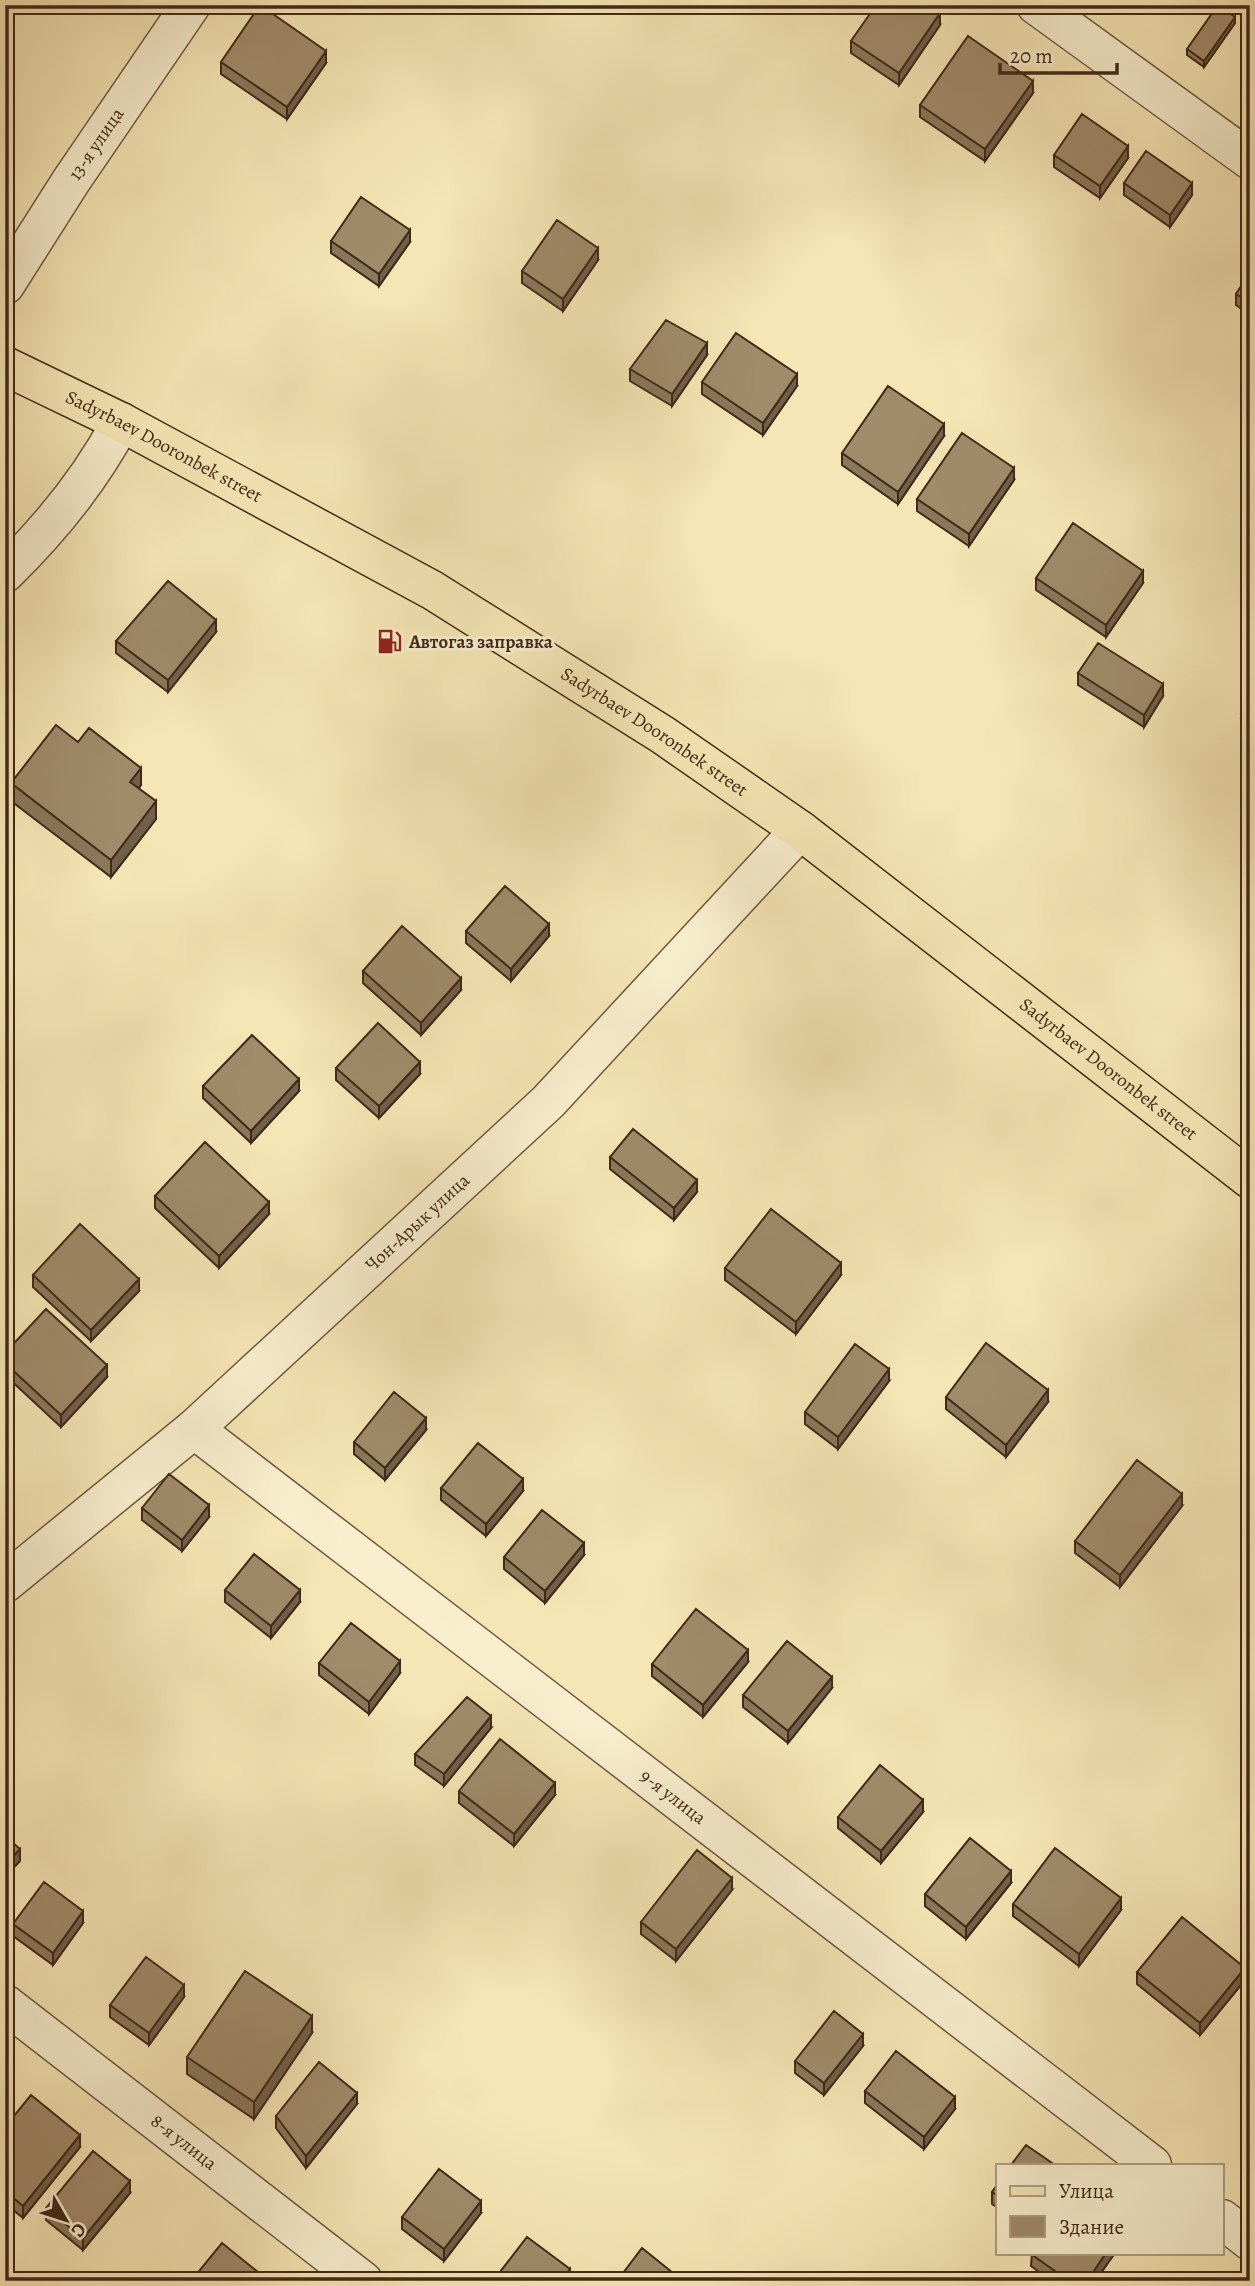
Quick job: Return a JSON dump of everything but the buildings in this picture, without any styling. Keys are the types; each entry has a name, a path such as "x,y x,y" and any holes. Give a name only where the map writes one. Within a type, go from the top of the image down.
{"main road":[{"name":"Sadyrbaev Dooronbek street","path":"5,366 121,422 432,590 663,735 800,830 1250,1179"}],"street":[{"name":"13-я улица","path":"5,285 71,181 191,5"},
{"path":"1036,5 1250,159"},
{"path":"5,573 42,537 103,455 121,422"},
{"name":"Чон-Арык улица","path":"5,1583 194,1429 548,1102 800,830"},
{"name":"9-я улица","path":"194,1429 1151,2164"},
{"name":"8-я улица","path":"5,2004 363,2281"},
{"path":"1224,2221 1250,2241"}],"place":[{"name":"Автогаз заправка","path":"389,642"}]}
